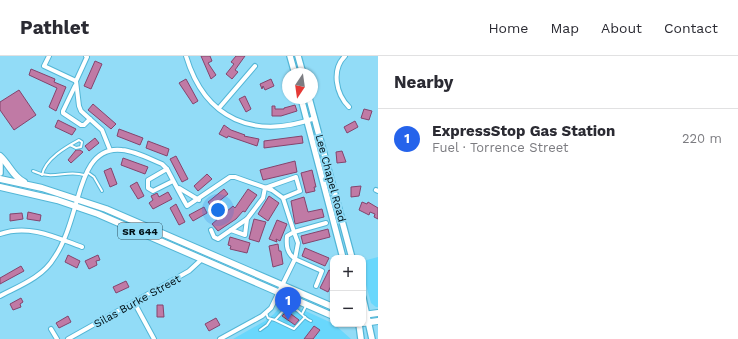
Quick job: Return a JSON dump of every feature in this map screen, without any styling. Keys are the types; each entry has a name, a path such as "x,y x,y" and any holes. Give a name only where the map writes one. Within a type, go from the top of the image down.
{"main road":[{"path":"290,56 293,68"},
{"path":"298,56 301,68"},
{"name":"Lee Chapel Road","path":"303,104 342,255"},
{"name":"Lee Chapel Road","path":"312,104 351,255"},
{"path":"0,156 17,178 35,186"},
{"path":"0,160 0,173"},
{"name":"SR 644","path":"0,179 35,186 77,198 120,214 330,305"},
{"name":"SR 644","path":"0,186 75,206 128,225 330,315"},
{"path":"366,315 378,313"},
{"path":"372,339 366,323 378,321"},
{"path":"359,327 361,339"}],"street":[{"path":"49,56 44,66 76,84"},
{"path":"86,56 87,57 76,84 63,111 81,124 84,124 90,119"},
{"path":"186,56 200,86 219,108 233,118 258,127 279,128 315,118"},
{"path":"345,56 338,66 336,76 340,95 349,107"},
{"path":"219,108 255,66"},
{"path":"76,84 81,111 102,130 110,150"},
{"path":"0,296 42,272 54,258 63,240 85,173 96,159 110,150 127,151 162,164 179,188 199,200"},
{"path":"167,169 148,180 148,188 153,191 173,181"},
{"path":"179,188 179,192 187,206 199,200 221,182 230,177 235,177 272,190 283,198 298,243 294,259 284,285 271,308 266,313 220,339"},
{"path":"265,188 296,177 300,191 283,198"},
{"path":"211,230 214,237 218,239 247,219 263,198 265,188"},
{"path":"231,230 245,235 247,219"},
{"path":"316,286 322,271 294,259 288,251 287,236 294,232 326,223"},
{"path":"0,234 13,230 32,230 82,247"},
{"name":"Silas Burke Street","path":"68,339 189,271 203,258"},
{"path":"134,302 154,339"},
{"path":"52,329 57,339"}],"lane":[{"path":"42,175 45,164 70,145 79,140 82,142 81,146 76,148 70,145"},
{"path":"33,171 42,175 52,176 76,172 85,173 94,177 102,191"},
{"path":"292,307 296,299"},
{"path":"302,314 307,304"},
{"path":"275,320 287,307 292,307 299,310 305,317 311,320"},
{"path":"266,313 268,318 294,329 305,317"},
{"path":"260,330 267,325 271,319"}],"shaded area":[{"path":"378,257 378,307 371,303 366,285 366,260"},
{"path":"286,302 330,322 330,327 337,327 351,339 233,339 265,321 274,314 282,304"}],"building":[{"path":"201,56 210,56 212,61 208,63 216,75 211,79"},
{"path":"236,56 245,56 235,70 238,72 232,79 226,74 234,64 231,62"},
{"path":"95,61 102,64 91,89 84,86"},
{"path":"31,69 55,79 54,82 66,87 56,111 49,107 57,88 29,75"},
{"path":"186,79 198,101 193,104 179,83"},
{"path":"271,79 274,86 265,90 263,86 262,89 260,84"},
{"path":"19,90 36,115 14,130 0,110 0,102"},
{"path":"245,96 251,109 246,112 239,99"},
{"path":"93,104 116,124 111,129 88,110"},
{"path":"295,105 297,111 281,116 272,116 272,106 275,106 275,109 284,109"},
{"path":"364,109 372,111 369,120 361,118"},
{"path":"58,120 76,129 72,135 55,127"},
{"path":"355,121 358,127 347,133 344,127"},
{"path":"224,125 231,130 245,135 244,136 259,139 257,146 228,136 227,138 219,134"},
{"path":"119,129 143,138 140,145 117,136"},
{"path":"302,136 303,143 264,148 264,141"},
{"path":"95,138 99,143 89,151 85,146"},
{"path":"148,141 169,149 167,156 146,148"},
{"path":"76,150 83,152 71,163 68,160"},
{"path":"342,151 346,162 337,163 336,152"},
{"path":"176,156 188,179 182,182 170,159"},
{"path":"123,158 148,167 145,174 121,165"},
{"path":"295,161 297,172 263,180 260,170"},
{"path":"111,168 117,184 110,187 104,171"},
{"path":"312,170 316,187 314,187 315,191 306,193 301,173"},
{"path":"207,174 212,179 198,191 194,186"},
{"path":"137,182 144,196 138,199 130,186"},
{"path":"361,186 359,196 351,197 351,187"},
{"path":"224,189 228,194 212,207 208,202"},
{"path":"248,189 257,195 245,212 243,211 236,219 218,231 212,224 233,206 235,208"},
{"path":"168,192 172,199 153,209 149,203 153,200 151,196 157,193 159,197"},
{"path":"269,196 279,203 268,221 258,214"},
{"path":"304,197 308,212 322,209 324,217 295,224 291,201"},
{"path":"362,202 367,204 368,202 378,208 378,219 374,217 375,214 370,212 369,215 359,210"},
{"path":"176,204 185,222 179,225 170,208"},
{"path":"204,207 207,213 193,221 189,215"},
{"path":"28,212 41,215 40,221 27,219"},
{"path":"22,213 23,219 10,221 10,214"},
{"path":"254,219 266,222 259,242 249,239"},
{"path":"277,220 287,224 280,241 276,239 277,242 269,239"},
{"path":"328,229 330,237 303,244 301,236"},
{"path":"230,237 250,243 247,253 230,249 231,246 228,245"},
{"path":"278,244 279,251 281,251 283,264 273,267 269,246"},
{"path":"305,248 329,258 325,266 302,256"},
{"path":"68,255 80,261 77,268 65,262"},
{"path":"98,255 100,260 96,261 97,265 89,269 85,261"},
{"path":"21,266 24,271 0,284 0,278"},
{"path":"330,270 330,288 328,292 320,288"},
{"path":"126,281 129,287 116,293 113,287"},
{"path":"21,298 23,302 20,304 21,307 13,310 10,304"},
{"path":"157,305 163,305 164,317 157,317"},
{"path":"287,311 299,320 295,325 282,316"},
{"path":"68,316 71,322 59,328 56,323"},
{"path":"216,318 220,325 209,331 205,324"},
{"path":"314,326 320,330 313,339 304,339"}],"place":[{"name":"ExpressStop Gas Station","path":"288,320"}]}
